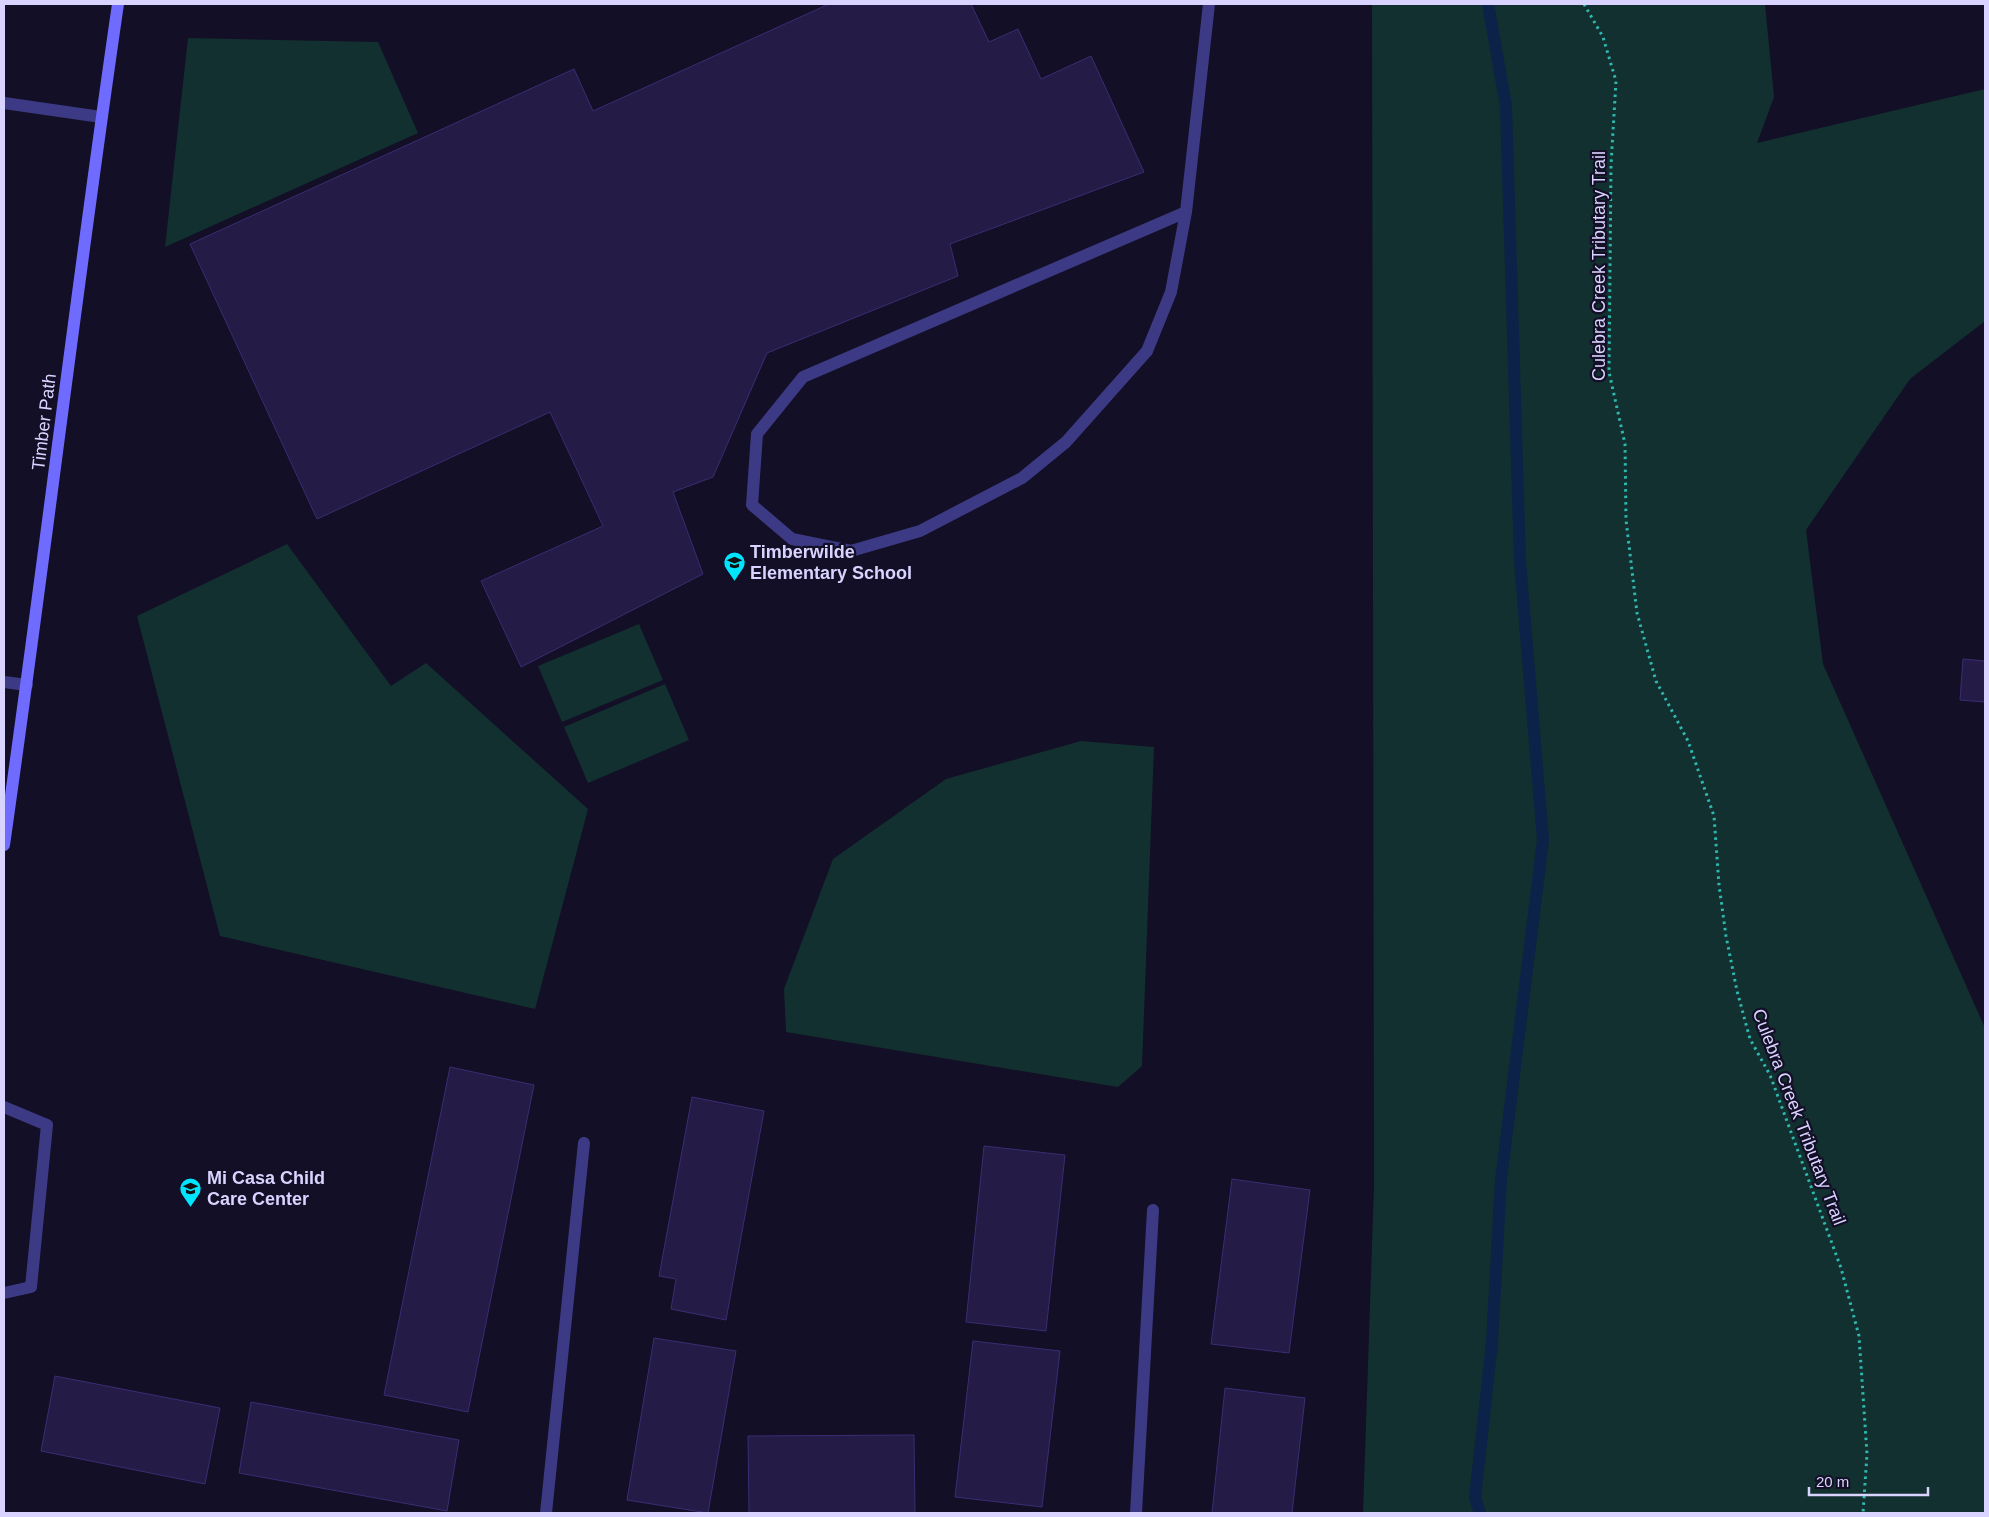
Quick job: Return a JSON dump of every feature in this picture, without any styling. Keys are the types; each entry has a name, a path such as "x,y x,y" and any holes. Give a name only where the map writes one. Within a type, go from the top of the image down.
{"street":[{"name":"Timber Path","path":"4,845 27,685 101,118 118,4"},
{"path":"1186,212 802,377 757,434 752,505 792,539 851,551 920,530 1022,478 1066,442 1147,352 1171,292 1186,212 1209,4"},
{"path":"4,103 101,118"},
{"path":"4,682 27,685"},
{"path":"4,1107 47,1125 31,1287 4,1292"},
{"path":"546,1513 584,1143"},
{"path":"1136,1513 1153,1210"}],"path":[{"name":"Culebra Creek Tributary Trail","path":"1584,4 1603,38 1616,81 1611,165 1609,372 1625,444 1626,520 1637,612 1656,681 1688,741 1714,816 1718,885 1726,936 1737,990 1750,1038 1770,1075 1841,1268 1859,1336 1867,1454 1863,1513"}],"green space":[{"path":"1372,4 1765,4 1774,97 1757,143 1985,89 1985,321 1910,379 1806,530 1823,664 1985,1028 1985,1513 1363,1513 1374,1185"},
{"path":"188,38 378,42 418,133 165,247"},
{"path":"287,544 391,686 426,663 588,809 535,1009 220,936 137,616"},
{"path":"639,624 663,680 562,722 538,666"},
{"path":"665,684 689,740 588,783 564,727"},
{"path":"1081,741 1154,747 1142,1066 1118,1087 786,1032 784,989 833,859 946,779"}],"building":[{"path":"829,4 971,4 989,42 1018,29 1041,79 1091,56 1144,172 950,244 958,276 767,353 713,477 673,492 703,574 521,667 481,581 603,526 550,412 317,519 190,244 574,69 593,111"},
{"path":"1963,659 1985,661 1985,702 1960,700"},
{"path":"450,1067 534,1085 468,1412 384,1395"},
{"path":"692,1097 764,1111 726,1320 671,1309 676,1279 659,1276"},
{"path":"984,1146 1065,1155 1046,1331 966,1322"},
{"path":"1232,1179 1310,1190 1289,1353 1211,1344"},
{"path":"654,1338 736,1351 708,1513 627,1500"},
{"path":"973,1341 1060,1351 1042,1507 955,1497"},
{"path":"55,1376 220,1408 205,1484 41,1451"},
{"path":"1225,1388 1305,1398 1292,1513 1212,1513"},
{"path":"251,1402 459,1440 447,1511 239,1473"},
{"path":"914,1435 915,1513 749,1513 748,1436"}],"waterway":[{"path":"1480,1513 1475,1498 1492,1342 1501,1180 1543,840 1520,562 1506,106 1488,4"}],"place":[{"name":"Timberwilde Elementary School","path":"734,581"},
{"name":"Mi Casa Child Care Center","path":"191,1207"}]}
